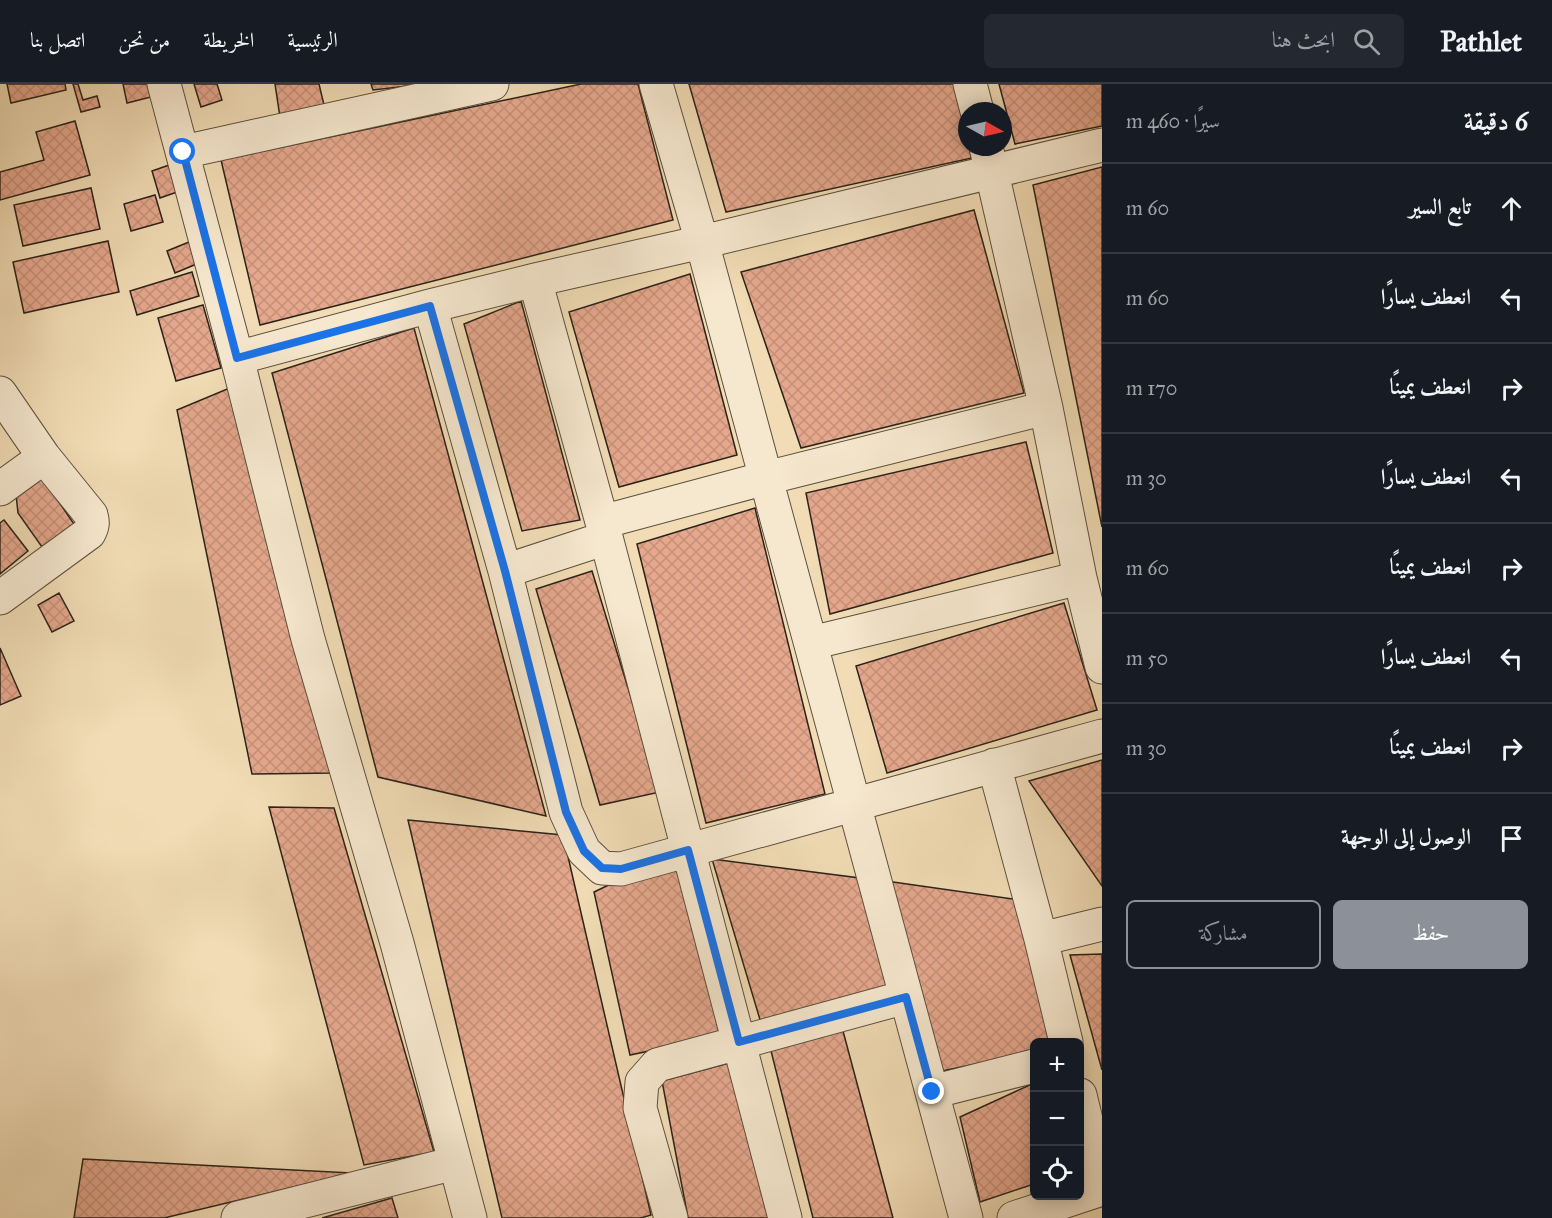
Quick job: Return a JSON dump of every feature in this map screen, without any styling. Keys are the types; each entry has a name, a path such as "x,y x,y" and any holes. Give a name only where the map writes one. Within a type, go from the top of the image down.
{"street":[{"path":"164,84 237,358 308,639 397,943 470,1218"},
{"path":"183,152 492,84"},
{"path":"656,84 702,242 966,1218"},
{"path":"970,84 975,102"},
{"path":"237,358 430,306 702,242 989,159 1102,145"},
{"path":"989,159 1046,408 1080,578 1102,667"},
{"path":"535,280 604,530 785,1218"},
{"path":"430,306 505,571 566,812 584,851 602,868 621,869 1102,736"},
{"path":"0,393 44,457 91,515 93,527 0,598"},
{"path":"505,571 604,530 766,478 1046,408"},
{"path":"0,489 44,457"},
{"path":"811,644 1080,578"},
{"path":"994,765 1065,1038"},
{"path":"1041,939 1102,924"},
{"path":"671,1218 640,1108 642,1082 657,1065 906,997"},
{"path":"932,1092 1030,1067"},
{"path":"1014,1218 1102,1188 1084,1112"},
{"path":"238,1218 455,1163"}],"building":[{"path":"7,84 65,84 66,90 11,103"},
{"path":"73,84 78,84 83,100 97,96 100,107 81,112"},
{"path":"123,84 148,84 151,97 127,103"},
{"path":"194,84 217,84 222,100 201,107"},
{"path":"275,84 319,84 324,105 280,117"},
{"path":"371,84 426,84 373,90"},
{"path":"581,84 638,84 673,220 260,325 221,160"},
{"path":"689,84 954,84 958,102 958,156 971,156 972,158 726,212"},
{"path":"999,84 1102,84 1102,126 1015,144 1012,133 1012,102 1004,102"},
{"path":"75,121 90,175 0,200 0,172 44,160 36,132"},
{"path":"172,164 180,191 160,198 152,171"},
{"path":"1102,167 1102,527 1033,185"},
{"path":"91,188 100,229 23,246 14,205"},
{"path":"155,195 163,222 131,231 124,204"},
{"path":"974,210 1024,393 801,448 741,272"},
{"path":"108,241 119,292 24,313 13,262"},
{"path":"189,242 199,263 175,273 167,251"},
{"path":"192,272 199,296 137,315 130,291"},
{"path":"690,274 737,455 619,487 569,312"},
{"path":"521,301 580,520 522,531 464,324"},
{"path":"203,305 221,368 176,381 158,318"},
{"path":"414,328 546,816 378,777 272,373"},
{"path":"232,387 335,773 252,774 177,410"},
{"path":"1026,442 1053,553 830,614 806,493"},
{"path":"41,476 74,524 42,547 18,513 16,494"},
{"path":"755,508 825,794 706,823 637,544"},
{"path":"4,520 28,551 0,574 0,523"},
{"path":"592,571 660,792 600,805 536,589"},
{"path":"59,593 74,621 52,632 38,605"},
{"path":"1064,603 1097,710 887,773 856,666"},
{"path":"0,648 21,696 0,705"},
{"path":"1102,760 1102,886 1029,781"},
{"path":"269,807 334,808 434,1152 364,1165"},
{"path":"408,820 563,835 651,1215 641,1218 502,1218"},
{"path":"676,853 720,1036 630,1055 594,892"},
{"path":"712,859 860,878 887,987 761,1023"},
{"path":"886,881 1019,900 1065,1038 1030,1038 1030,1053 942,1071"},
{"path":"1102,954 1102,1070 1070,955"},
{"path":"843,1031 893,1218 813,1218 767,1035"},
{"path":"733,1062 772,1218 688,1218 662,1081"},
{"path":"1030,1085 1030,1185 980,1202 960,1117"},
{"path":"83,1159 352,1173 164,1218 74,1218"},
{"path":"392,1198 398,1218 322,1218"}],"route":[{"path":"183,152 237,358 430,306 505,571 566,812 584,851 602,868 621,869 688,850 739,1042 906,997 932,1092"}]}
